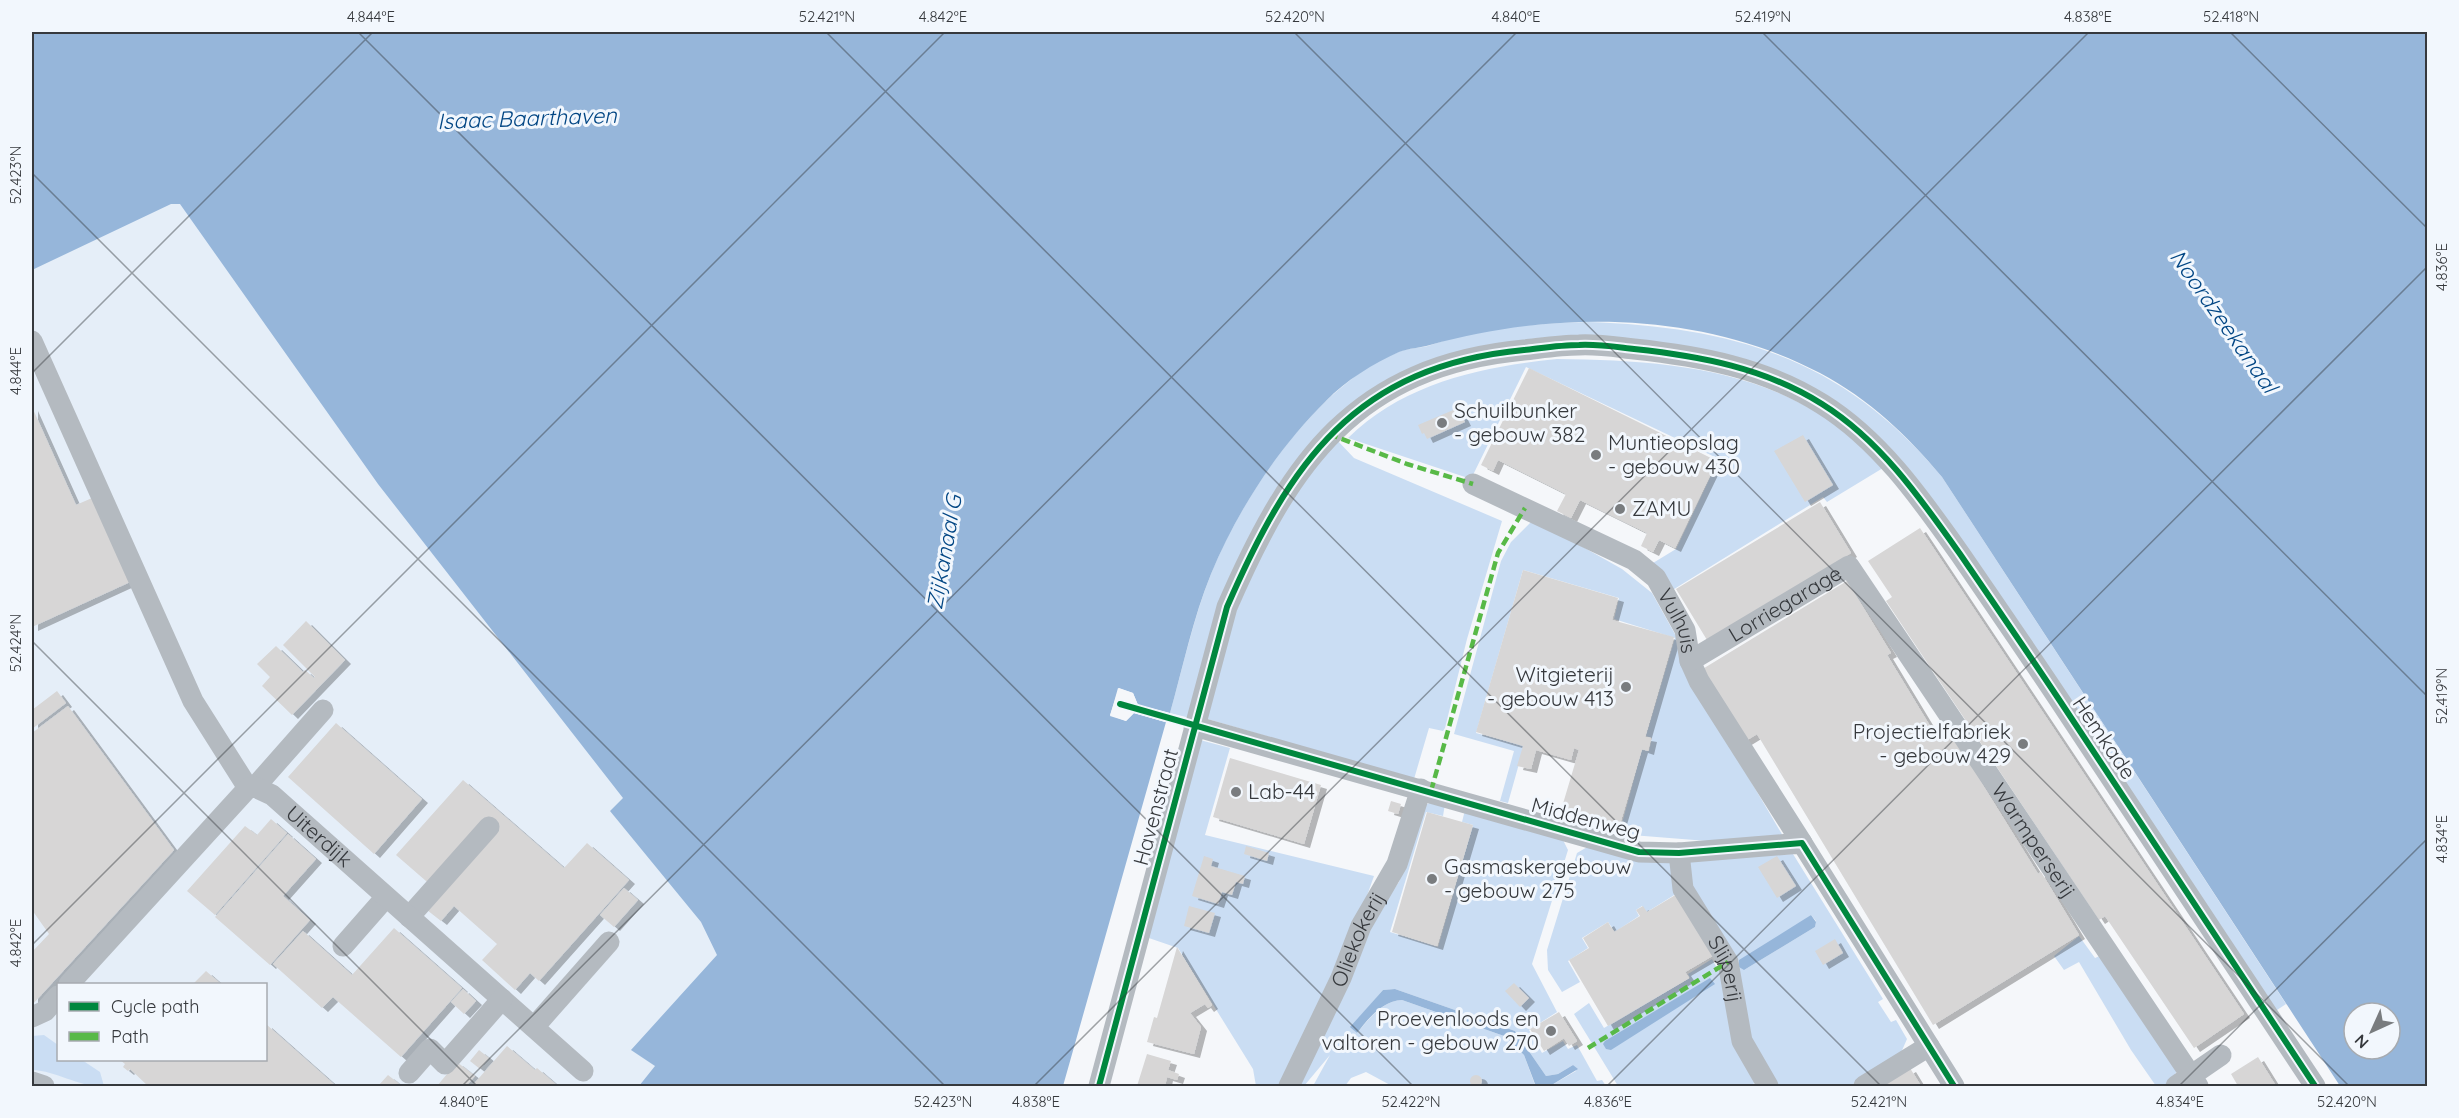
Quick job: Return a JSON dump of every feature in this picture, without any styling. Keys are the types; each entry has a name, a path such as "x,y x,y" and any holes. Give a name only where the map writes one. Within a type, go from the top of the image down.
{"street":[{"path":"32,341 192,701 251,787"},
{"name":"Havenstraat","path":"1099,1086 1227,607 1250,554 1301,470 1329,434 1364,405 1425,371 1460,360 1505,352 1580,345 1691,355 1741,367 1790,387 1820,403 1848,422"},
{"name":"Hemkade","path":"1848,422 1895,469 1939,524 2315,1086"},
{"name":"Vulhuis","path":"1473,484 1634,560 1656,578 1685,630 1690,661 1699,681 1802,843"},
{"name":"Lorriegarage","path":"1690,661 1849,566"},
{"name":"Warmperserij","path":"1849,566 2188,1083"},
{"path":"70,983 323,710"},
{"name":"Middenweg","path":"1194,726 1639,852 1679,853 1802,843"},
{"name":"Uiterdijk","path":"251,787 272,795 583,1071"},
{"name":"Oliekokerij","path":"1289,1086 1341,978 1361,926 1396,864 1421,789"},
{"path":"409,917 489,827"},
{"path":"1802,843 1954,1086"},
{"name":"Slijperij","path":"1679,853 1683,889 1728,962 1742,1041 1768,1086"},
{"path":"343,946 387,897"},
{"path":"534,1028 609,942"},
{"path":"32,1017 45,1011 57,997"},
{"path":"409,1073 430,1049 445,1064 502,999"},
{"path":"1864,1086 1929,1046"},
{"path":"2188,1083 2221,1055"},
{"path":"32,1082 44,1086"}],"shaded area":[{"path":"32,32 1303,32 913,1086 42,1086 32,1084"},
{"path":"1588,322 1642,325 1693,332 1740,342 1784,358 1827,378 1867,404 1905,437 1942,477 2286,1004 2271,1014 1913,484 1804,387 1622,342 1418,370 1299,466 1190,718 1170,713 1199,608 1225,543 1263,477 1313,414 1341,388 1371,366 1404,350 1497,329"},
{"path":"1557,359 1661,364 1728,376 1761,386 1793,399 1823,416 1847,434 1883,468 1827,502 1823,497 1671,591 1653,563 1676,549 1719,459 1526,367 1471,479 1348,438 1370,419 1394,404 1445,381 1500,367"},
{"path":"1337,440 1354,458 1502,521 1467,639 1445,728 1443,731 1429,728 1414,779 1204,718 1227,628 1252,569 1291,502"},
{"path":"1531,522 1551,529 1622,569 1652,593 1676,636 1693,683 1783,836 1707,841 1619,834 1642,750 1649,751 1652,738 1646,736 1675,638 1614,619 1619,598 1523,570 1476,733 1524,746 1508,803 1500,801 1514,751 1454,734 1501,561 1511,542"},
{"path":"1200,740 1230,748 1205,835 1374,876 1353,935 1283,1086 1256,1086 1253,1069 1178,948 1143,936"},
{"path":"1433,801 1445,804 1443,816 1426,812 1390,932 1438,947 1473,825 1462,822 1465,810 1562,838 1568,850 1532,964 1557,1012 1529,1030 1542,1053 1563,1041 1568,1049 1577,1045 1597,1081 1602,1080 1606,1086 1550,1086 1576,1071 1573,1065 1558,1074 1546,1076 1515,1031 1395,989 1383,990 1351,1027 1357,1033 1382,1007 1402,1000 1504,1036 1524,1055 1535,1085 1392,1086 1366,1072 1351,1078 1345,1086 1313,1086 1330,1055 1304,1086 1292,1086 1368,925 1399,882 1420,808"},
{"path":"1589,846 1672,860 1679,892 1647,912 1642,906 1636,910 1639,916 1615,932 1608,922 1582,938 1588,948 1568,961 1580,982 1562,992 1548,970 1547,950 1577,853"},
{"path":"1793,854 1883,999 1878,1002 1891,1022 1896,1020 1907,1039 1900,1055 1850,1086 1774,1086 1746,1038 1688,885 1686,859","holes":["1811,915 1816,921 1815,927 1744,970"]},
{"path":"2079,936 2095,958 2102,955 2177,1070 2167,1084 2156,1086 2131,1050 2079,962 2064,970 2054,956"},
{"path":"1712,959 1723,979 1757,1082 1749,1086 1618,1086 1574,1014 1589,1003 1604,1028 1690,978 1688,974"},
{"path":"44,1035 57,1044 57,1061 84,1061 100,1072 104,1086 85,1084 32,1070 32,1036"}],"water":[{"path":"32,32 2427,32 2427,1086 2340,1086 1942,477 1886,419 1838,383 1775,353 1727,338 1678,328 1628,323 1578,322 1528,326 1478,334 1403,351 1389,356 1342,386 1291,439 1260,481 1233,527 1205,591 1170,713 1138,705 1133,693 1119,688 1110,715 1126,721 1134,713 1166,722 1063,1086 639,1086 655,1066 631,1050 717,955 701,922 610,811 623,798 378,484 180,204 171,204 32,270"},
{"path":"1811,915 1816,922 1815,927 1744,970 1739,967 1739,960"},
{"path":"1710,978 1715,984 1611,1050 1606,1049 1603,1044 1605,1041"},
{"path":"1395,989 1515,1031 1546,1076 1558,1074 1573,1065 1578,1069 1550,1086 1532,1086 1535,1084 1524,1055 1504,1036 1402,1000 1382,1007 1357,1033 1350,1027 1383,990"}],"pier":[{"path":"1118,688 1133,693 1138,705 1172,714 1169,716 1136,707 1131,695 1120,692 1114,714 1125,717 1135,710 1167,719 1169,723 1134,713 1126,721 1110,716"}],"building":[{"name":"Muntieopslag - gebouw 430","path":"1529,368 1717,461 1675,548 1659,540 1653,552 1641,546 1647,533 1580,500 1571,518 1557,511 1566,494 1498,460 1493,471 1481,465"},
{"path":"32,407 76,505 92,498 130,582 32,627"},
{"name":"Schuilbunker - gebouw 382","path":"1458,408 1465,422 1427,439 1424,433 1422,434 1418,425"},
{"path":"1803,435 1833,485 1805,502 1774,451"},
{"path":"1820,502 1851,553 1707,640 1676,589"},
{"name":"Projectielfabriek - gebouw 429","path":"1920,528 2244,1014 2194,1048 2105,916 2099,920 1886,601 1892,597 1868,561"},
{"path":"1523,570 1618,598 1612,620 1674,637 1645,737 1651,738 1648,751 1642,749 1620,824 1562,807 1579,750 1574,748 1571,760 1536,750 1531,769 1517,766 1523,746 1476,732"},
{"path":"1847,581 1891,653 1887,655 1933,731 1945,724 2038,874 2041,872 2079,935 1933,1025 1757,734 1744,742 1701,670"},
{"path":"306,621 345,660 292,715 262,686 270,677 257,664 276,646 303,672 305,670 314,678 283,645"},
{"path":"57,691 66,703 32,729 32,710"},
{"path":"68,706 174,850 32,1005 32,952 49,934 32,910 32,733"},
{"path":"336,723 422,799 374,854 288,777"},
{"path":"1230,758 1321,785 1304,844 1213,817"},
{"path":"463,780 564,868 587,843 629,880 539,981 530,973 515,990 482,960 497,944 454,906 441,921 427,910 441,894 396,855"},
{"path":"1391,801 1401,804 1398,814 1388,811"},
{"name":"Gasmaskergebouw - gebouw 275","path":"1427,812 1473,825 1437,946 1392,932"},
{"path":"271,819 287,833 215,915 187,891 245,826 257,835"},
{"path":"288,834 316,859 283,896 310,920 270,965 215,917"},
{"path":"1246,846 1269,853 1267,861 1244,854"},
{"path":"1204,856 1213,859 1211,866 1245,876 1243,884 1236,882 1232,895 1222,892 1218,904 1192,896"},
{"path":"1777,856 1796,886 1777,898 1758,867"},
{"path":"624,888 638,900 614,927 600,915"},
{"path":"1677,894 1714,955 1685,972 1689,978 1608,1026 1569,960 1589,948 1583,938 1608,922 1614,932 1640,916 1636,910 1643,906 1647,912"},
{"path":"1189,906 1215,913 1209,933 1184,926"},
{"path":"394,928 462,988 401,1057 333,997 322,1008 273,964 303,931 352,975"},
{"path":"1835,939 1843,953 1823,965 1815,951"},
{"path":"1177,947 1212,1005 1208,1008 1205,1004 1190,1013 1201,1027 1194,1054 1147,1042 1154,1017 1157,1018"},
{"path":"206,971 220,983 194,983"},
{"path":"1514,983 1529,998 1520,1007 1505,991"},
{"path":"463,989 476,1001 464,1014 451,1002"},
{"name":"Proevenloods en valtoren - gebouw 270","path":"1559,1012 1577,1041 1569,1046 1564,1038 1544,1051 1530,1029"},
{"path":"267,1025 336,1086 148,1086 130,1069 128,1071 123,1067 125,1064 121,1061 267,1061"},
{"path":"507,1046 535,1070 537,1068 558,1086 472,1086"},
{"path":"479,1050 489,1058 480,1069 470,1061"},
{"path":"1147,1054 1171,1061 1168,1070 1179,1074 1177,1080 1167,1077 1165,1086 1137,1086"},
{"path":"2258,1057 2276,1086 2238,1086 2231,1074"},
{"path":"457,1062 475,1076 466,1086 437,1086"},
{"path":"1910,1068 1921,1086 1880,1086"},
{"path":"388,1075 402,1086 378,1086"},
{"path":"1478,1075 1482,1081 1478,1087 1474,1087 1470,1079"}],"marked path":[{"path":"1329,434 1407,464 1473,484"},
{"path":"1431,791 1498,553 1525,508"},
{"path":"1588,1048 1728,962"}],"cycle path":[{"path":"1099,1086 1227,607 1276,508 1304,466 1336,430 1372,400 1415,377 1465,360 1524,350 1586,345 1683,355 1731,366 1778,381 1822,404 1863,435 1881,453 1930,512 1985,590 2315,1086"},
{"path":"1120,704 1639,852 1679,853 1802,843 1954,1086"}],"place":[{"name":"Schuilbunker - gebouw 382","path":"1442,423"},
{"name":"Muntieopslag - gebouw 430","path":"1596,455"},
{"name":"ZAMU","path":"1620,509"},
{"name":"Witgieterij - gebouw 413","path":"1626,687"},
{"name":"Projectielfabriek - gebouw 429","path":"2023,744"},
{"name":"Lab-44","path":"1236,792"},
{"name":"Gasmaskergebouw - gebouw 275","path":"1432,879"},
{"name":"Proevenloods en valtoren - gebouw 270","path":"1551,1031"}],"water label":[{"name":"Isaac Baarthaven","path":"527,118"},
{"name":"Noordzeekanaal","path":"2224,321"},
{"name":"Zijkanaal G","path":"944,552"}]}
